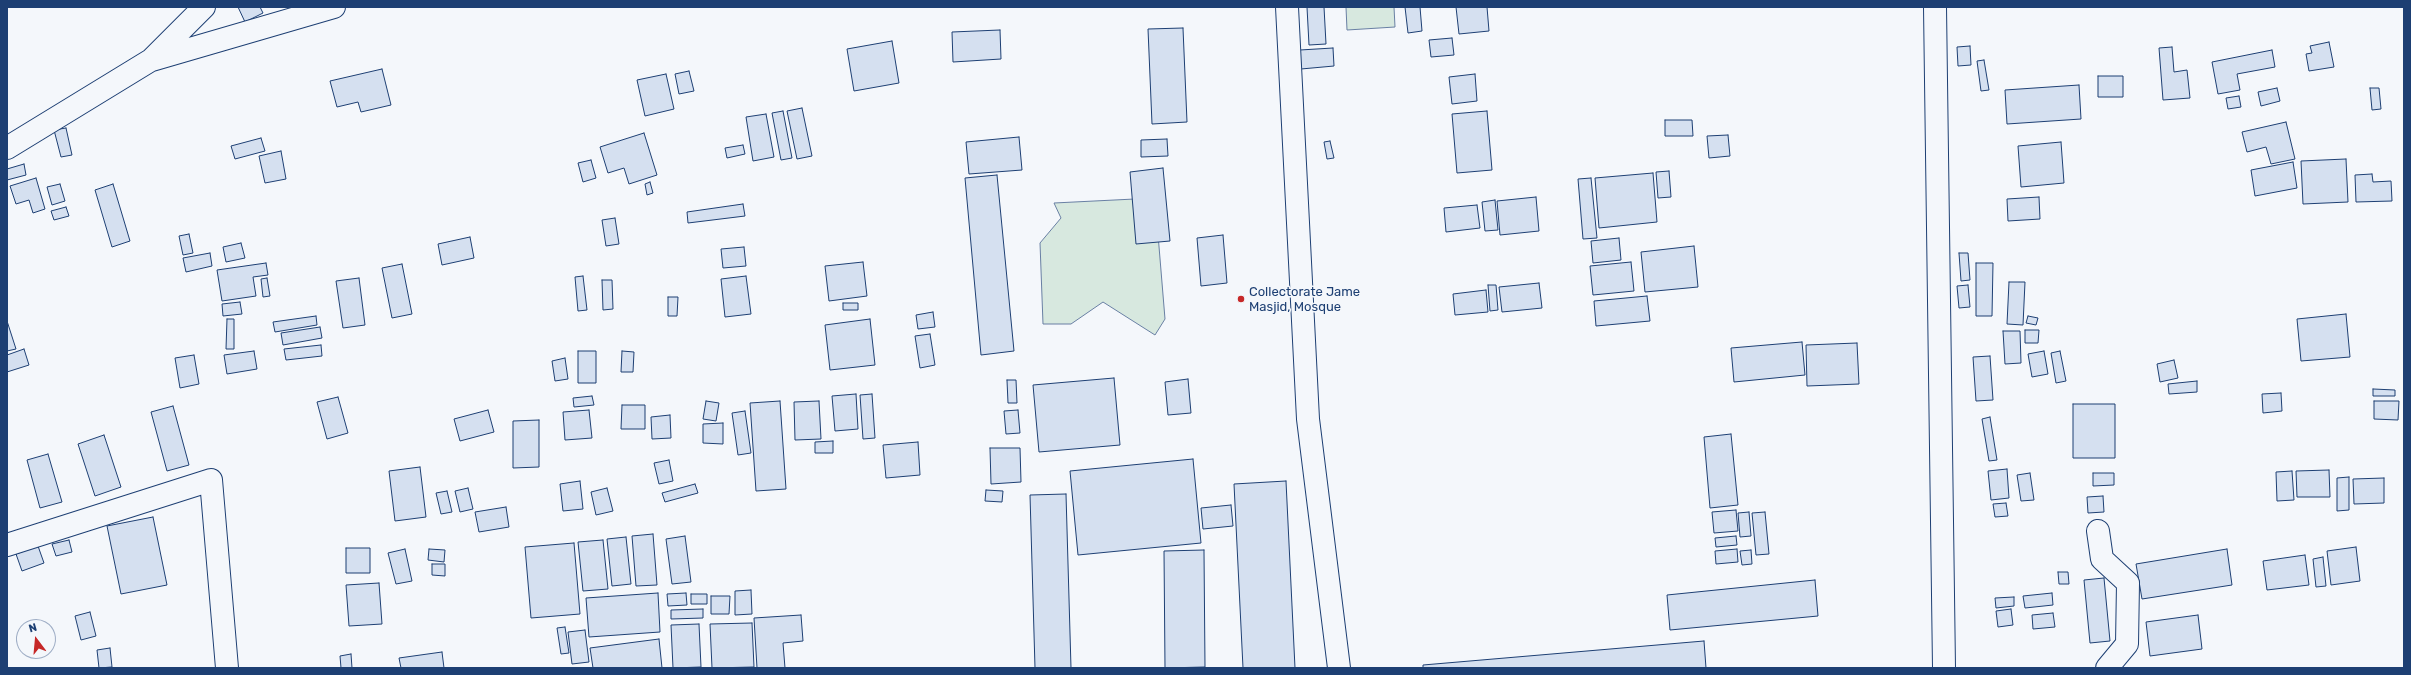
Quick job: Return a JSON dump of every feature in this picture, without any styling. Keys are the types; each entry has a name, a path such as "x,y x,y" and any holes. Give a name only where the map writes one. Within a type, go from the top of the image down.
{"main road":[{"path":"7,148 151,60 204,7"},
{"path":"151,60 334,7"},
{"path":"1287,7 1308,419 1339,668"},
{"path":"1935,7 1944,668"},
{"path":"7,545 211,480 227,668"},
{"path":"2098,531 2102,559 2128,583 2128,644 2108,668"}],"shaded area":[{"path":"1346,7 1394,7 1395,27 1347,30"},
{"path":"1155,198 1165,319 1155,335 1103,302 1071,324 1043,324 1040,243 1061,218 1054,203"}],"building":[{"path":"238,7 260,7 263,13 245,22"},
{"path":"1307,7 1324,7 1326,44 1309,45"},
{"path":"1405,7 1420,7 1422,31 1408,33"},
{"path":"1456,7 1487,7 1489,31 1459,34"},
{"path":"1183,28 1187,122 1152,124 1148,29"},
{"path":"1000,30 1001,59 953,62 952,32"},
{"path":"1452,38 1454,55 1431,57 1429,40"},
{"path":"892,41 899,83 854,91 847,49"},
{"path":"2329,42 2334,67 2309,71 2306,54 2312,53 2310,46"},
{"path":"1970,46 1971,65 1958,66 1957,47"},
{"path":"2172,47 2174,72 2187,70 2190,98 2163,100 2159,48"},
{"path":"1333,48 1334,66 1301,69 1300,50"},
{"path":"2272,50 2275,67 2237,74 2240,90 2218,94 2212,62"},
{"path":"1984,60 1989,90 1981,91 1977,61"},
{"path":"382,69 391,105 361,112 358,102 337,107 330,81"},
{"path":"689,71 694,91 679,94 675,74"},
{"path":"666,74 674,109 645,116 637,80"},
{"path":"1475,74 1477,101 1452,104 1449,77"},
{"path":"2098,76 2123,76 2123,97 2098,97"},
{"path":"2079,85 2081,119 2007,124 2005,90"},
{"path":"2277,88 2280,101 2261,106 2258,92"},
{"path":"2370,88 2379,88 2381,109 2372,110"},
{"path":"2239,96 2241,107 2228,109 2226,98"},
{"path":"802,108 812,156 797,159 787,111"},
{"path":"783,111 792,158 781,160 772,113"},
{"path":"1487,111 1492,170 1457,173 1452,114"},
{"path":"766,114 774,157 753,161 746,117"},
{"path":"1665,120 1692,120 1693,136 1665,136"},
{"path":"2286,122 2295,159 2271,164 2266,147 2247,152 2242,132"},
{"path":"66,128 72,155 61,157 54,130"},
{"path":"644,133 657,175 629,184 624,168 608,173 600,147"},
{"path":"1728,135 1730,156 1709,158 1707,136"},
{"path":"1019,137 1022,170 969,174 966,142"},
{"path":"261,138 265,151 235,159 231,146"},
{"path":"1167,139 1168,156 1141,157 1141,140"},
{"path":"1330,141 1334,158 1327,159 1324,142"},
{"path":"2061,142 2064,183 2021,187 2018,146"},
{"path":"743,145 745,154 727,158 725,148"},
{"path":"281,151 286,179 265,183 259,156"},
{"path":"2346,159 2348,202 2303,204 2301,161"},
{"path":"591,160 596,178 583,182 578,163"},
{"path":"2293,162 2297,188 2255,196 2251,170"},
{"path":"24,164 26,175 7,180 7,169"},
{"path":"1163,168 1170,241 1136,244 1130,172"},
{"path":"1669,171 1671,197 1658,198 1656,172"},
{"path":"1653,173 1657,222 1599,228 1595,178"},
{"path":"2372,174 2373,182 2391,181 2392,201 2356,202 2355,175"},
{"path":"997,175 1014,351 981,355 965,178"},
{"path":"36,178 45,209 33,213 29,200 16,204 10,186"},
{"path":"1591,178 1597,238 1583,239 1578,179"},
{"path":"650,182 653,193 647,195 645,184"},
{"path":"60,184 65,201 52,205 47,187"},
{"path":"113,184 130,241 112,247 95,190"},
{"path":"1536,197 1539,231 1500,235 1497,201"},
{"path":"2039,197 2040,219 2008,221 2007,199"},
{"path":"1495,200 1498,230 1485,231 1482,202"},
{"path":"743,204 745,216 688,223 687,212"},
{"path":"1477,205 1480,228 1446,232 1444,208"},
{"path":"66,207 69,216 54,220 51,211"},
{"path":"615,218 619,244 606,246 602,220"},
{"path":"189,234 193,253 183,255 179,236"},
{"path":"1223,235 1227,283 1201,286 1197,238"},
{"path":"470,237 474,258 442,265 438,244"},
{"path":"1619,238 1621,260 1593,263 1591,241"},
{"path":"241,243 245,258 226,262 223,247"},
{"path":"1694,246 1698,287 1645,292 1641,252"},
{"path":"744,247 746,266 723,268 721,249"},
{"path":"210,253 212,266 186,272 183,258"},
{"path":"1959,253 1968,253 1970,280 1961,281"},
{"path":"863,262 867,296 829,301 825,266"},
{"path":"1631,262 1634,291 1593,295 1590,266"},
{"path":"266,263 268,275 253,277 256,296 222,301 217,270"},
{"path":"1976,263 1993,263 1992,316 1976,316"},
{"path":"402,264 412,314 392,318 382,268"},
{"path":"583,276 587,310 578,311 575,277"},
{"path":"746,276 751,314 725,317 721,279"},
{"path":"267,278 270,296 263,297 261,279"},
{"path":"359,278 365,325 343,328 336,281"},
{"path":"602,280 612,280 613,309 603,310"},
{"path":"2009,282 2025,282 2023,325 2007,324"},
{"path":"1539,283 1542,308 1502,312 1499,287"},
{"path":"1488,285 1496,285 1498,310 1490,311"},
{"path":"1968,285 1970,307 1959,308 1957,286"},
{"path":"1486,290 1488,312 1455,315 1453,294"},
{"path":"1647,296 1650,321 1596,326 1594,301"},
{"path":"668,297 678,297 677,316 668,316"},
{"path":"240,302 242,314 223,316 222,304"},
{"path":"843,303 858,303 858,310 843,310"},
{"path":"933,312 935,327 918,329 916,315"},
{"path":"2346,314 2350,357 2301,361 2297,319"},
{"path":"316,316 317,325 275,332 273,322"},
{"path":"2028,316 2038,318 2036,325 2026,323"},
{"path":"227,319 234,319 234,349 226,349"},
{"path":"870,319 875,365 830,370 825,325"},
{"path":"7,321 16,349 7,351"},
{"path":"320,327 322,338 283,345 281,333"},
{"path":"2025,330 2039,330 2038,343 2025,343"},
{"path":"2003,331 2020,331 2021,363 2005,364"},
{"path":"930,334 935,365 920,368 915,336"},
{"path":"1802,342 1805,375 1734,382 1731,348"},
{"path":"1857,343 1859,384 1807,386 1806,345"},
{"path":"321,345 322,356 286,360 284,349"},
{"path":"24,349 29,365 7,372 7,355"},
{"path":"254,351 257,369 227,374 224,355"},
{"path":"578,351 596,351 596,383 578,383"},
{"path":"622,351 634,352 633,372 621,372"},
{"path":"2044,351 2048,374 2032,377 2028,354"},
{"path":"2060,351 2066,381 2056,383 2051,353"},
{"path":"194,355 199,384 180,388 175,358"},
{"path":"1990,356 1993,400 1976,401 1973,357"},
{"path":"565,358 568,379 555,381 552,361"},
{"path":"2174,360 2178,378 2160,382 2157,364"},
{"path":"1114,378 1120,445 1039,452 1033,385"},
{"path":"1188,379 1191,413 1168,415 1165,382"},
{"path":"1007,380 1016,380 1017,403 1008,403"},
{"path":"2197,381 2197,392 2169,394 2168,384"},
{"path":"2373,389 2395,390 2395,396 2373,396"},
{"path":"2281,393 2282,411 2263,413 2262,394"},
{"path":"856,394 858,429 835,431 832,396"},
{"path":"872,394 875,438 863,439 860,395"},
{"path":"592,396 594,405 574,407 573,398"},
{"path":"338,397 348,433 327,439 317,402"},
{"path":"706,401 719,403 716,421 703,419"},
{"path":"780,401 786,489 756,491 750,403"},
{"path":"819,401 821,439 795,440 794,402"},
{"path":"2374,401 2399,401 2398,420 2374,419"},
{"path":"2073,404 2115,404 2115,458 2073,458"},
{"path":"622,405 645,405 645,429 621,429"},
{"path":"173,406 189,465 167,471 151,412"},
{"path":"488,410 494,432 460,441 454,419"},
{"path":"589,410 592,438 565,440 563,412"},
{"path":"1018,410 1020,433 1006,434 1004,411"},
{"path":"745,411 751,453 738,455 732,413"},
{"path":"670,415 671,438 652,439 651,417"},
{"path":"1990,417 1997,460 1989,461 1982,419"},
{"path":"539,420 539,467 513,468 513,421"},
{"path":"723,423 723,444 703,443 703,424"},
{"path":"1731,434 1738,505 1710,508 1704,437"},
{"path":"104,435 121,487 95,496 78,444"},
{"path":"833,441 833,453 815,453 815,442"},
{"path":"918,442 920,475 886,478 883,445"},
{"path":"990,448 1020,448 1021,482 991,484"},
{"path":"48,454 62,502 40,508 27,460"},
{"path":"1193,459 1201,543 1078,555 1070,471"},
{"path":"669,460 673,481 659,484 654,463"},
{"path":"420,467 426,517 395,521 389,471"},
{"path":"2007,469 2009,498 1991,500 1988,471"},
{"path":"2329,470 2330,497 2297,497 2296,471"},
{"path":"2292,471 2294,500 2277,501 2276,472"},
{"path":"2030,473 2034,500 2021,501 2017,475"},
{"path":"2093,473 2114,473 2114,485 2093,486"},
{"path":"2349,477 2349,510 2337,511 2337,478"},
{"path":"2384,478 2384,503 2354,504 2353,479"},
{"path":"580,481 583,509 563,511 560,484"},
{"path":"1286,481 1295,668 1243,668 1234,484"},
{"path":"695,484 698,493 665,502 662,493"},
{"path":"468,488 473,509 460,512 455,491"},
{"path":"607,488 613,511 596,515 591,492"},
{"path":"986,490 1003,491 1002,502 985,501"},
{"path":"447,491 452,512 441,514 436,493"},
{"path":"1066,494 1071,668 1035,668 1030,495"},
{"path":"2103,496 2104,512 2088,513 2087,497"},
{"path":"2006,503 2008,516 1995,517 1993,504"},
{"path":"1231,505 1233,526 1203,529 1201,508"},
{"path":"506,507 509,527 479,532 475,512"},
{"path":"1736,510 1738,531 1714,533 1712,512"},
{"path":"1749,512 1751,536 1740,537 1738,513"},
{"path":"1765,512 1769,554 1756,555 1752,513"},
{"path":"153,517 167,585 121,594 107,526"},
{"path":"653,534 657,585 636,586 632,536"},
{"path":"685,536 691,582 672,584 666,539"},
{"path":"1736,536 1737,545 1716,547 1715,538"},
{"path":"626,537 631,584 612,586 607,539"},
{"path":"69,540 72,552 56,556 52,544"},
{"path":"603,540 608,589 583,591 578,542"},
{"path":"574,543 580,614 531,618 525,547"},
{"path":"38,546 44,563 22,571 16,554"},
{"path":"2356,547 2360,581 2331,585 2327,551"},
{"path":"346,548 370,548 370,573 346,573"},
{"path":"405,549 412,581 396,584 388,553"},
{"path":"429,549 445,550 444,562 428,560"},
{"path":"1737,549 1738,562 1716,564 1715,551"},
{"path":"2227,549 2232,585 2142,599 2136,564"},
{"path":"1204,550 1205,667 1165,668 1164,551"},
{"path":"1751,550 1752,564 1742,565 1740,551"},
{"path":"2305,555 2309,585 2267,590 2263,561"},
{"path":"2323,557 2326,586 2316,587 2313,559"},
{"path":"432,564 445,564 445,576 432,575"},
{"path":"2058,572 2068,572 2069,584 2059,584"},
{"path":"2104,578 2110,641 2090,643 2084,580"},
{"path":"1815,580 1818,616 1670,630 1667,595"},
{"path":"379,583 382,624 349,626 346,585"},
{"path":"751,590 752,614 735,615 735,591"},
{"path":"658,593 660,632 589,637 586,598"},
{"path":"686,593 687,605 668,606 667,594"},
{"path":"2052,593 2053,605 2025,608 2023,596"},
{"path":"691,594 707,594 707,604 691,604"},
{"path":"711,596 730,596 729,614 711,614"},
{"path":"2014,597 2014,606 1996,608 1995,598"},
{"path":"703,609 703,618 671,619 671,610"},
{"path":"2011,609 2013,625 1998,627 1996,611"},
{"path":"90,612 96,636 81,640 75,616"},
{"path":"2053,613 2055,627 2033,629 2032,615"},
{"path":"801,615 803,641 783,643 785,668 757,668 754,618"},
{"path":"2198,615 2202,649 2150,656 2146,622"},
{"path":"752,623 754,667 712,668 710,624"},
{"path":"699,624 701,667 673,668 671,625"},
{"path":"565,627 569,653 561,654 557,628"},
{"path":"585,630 589,662 572,664 568,632"},
{"path":"659,639 662,668 593,668 590,648"},
{"path":"1704,641 1706,668 1423,668 1423,665"},
{"path":"110,648 112,667 99,668 97,650"},
{"path":"442,652 444,668 401,668 399,658"},
{"path":"351,654 352,668 341,668 340,656"}],"place":[{"name":"Collectorate Jame Masjid, Mosque","path":"1241,299"}]}
